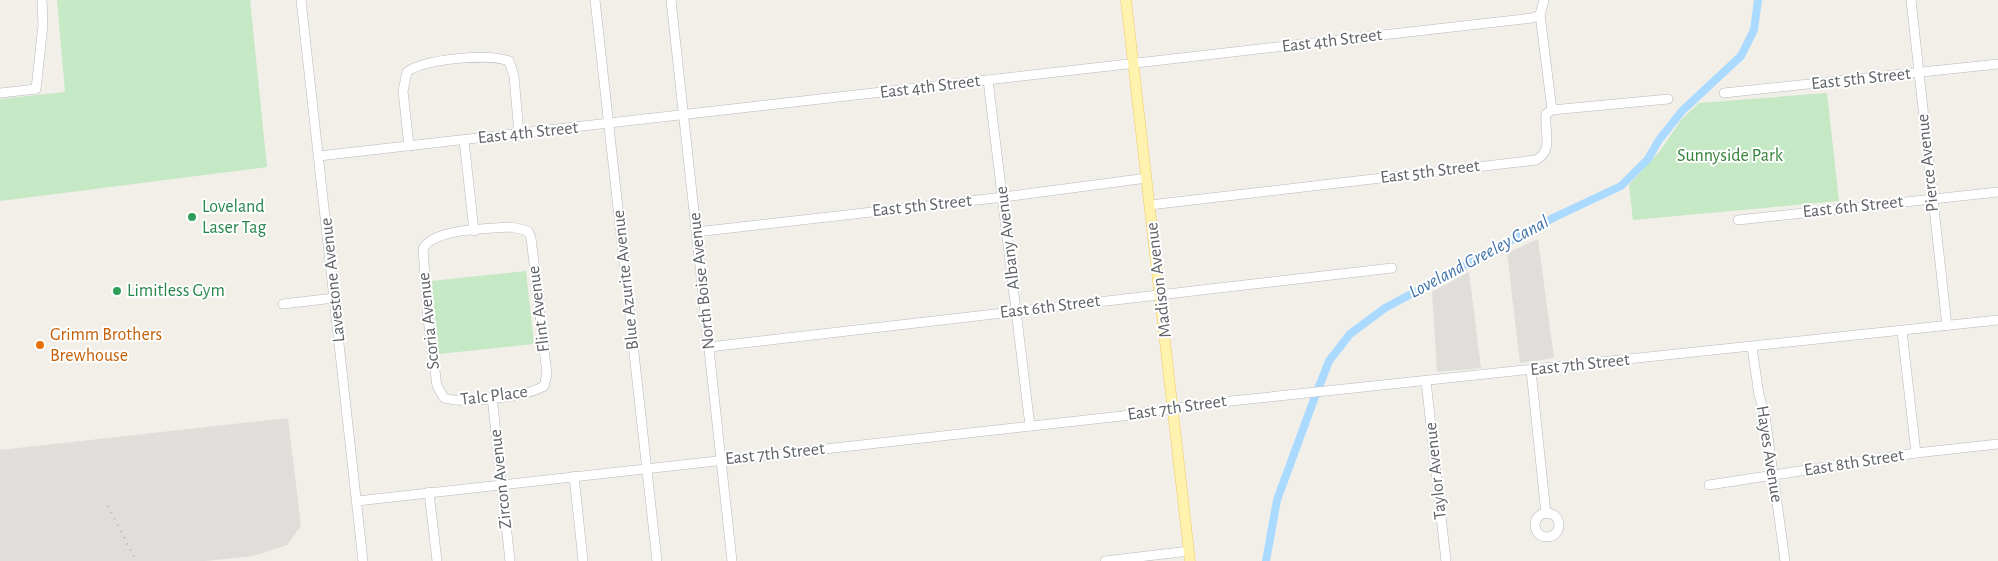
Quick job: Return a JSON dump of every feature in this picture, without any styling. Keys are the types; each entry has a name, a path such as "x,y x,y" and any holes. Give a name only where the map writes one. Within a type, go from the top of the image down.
{"main road":[{"name":"Madison Avenue","path":"1126,0 1190,556"}],"street":[{"path":"0,93 36,88 43,25 42,0"},
{"name":"Lavestone Avenue","path":"301,0 364,561"},
{"name":"Blue Azurite Avenue","path":"594,0 657,561"},
{"name":"North Boise Avenue","path":"671,0 732,561"},
{"path":"1544,0 1540,15 1552,110 1668,99"},
{"name":"Pierce Avenue","path":"1910,0 1947,326"},
{"name":"East 4th Street","path":"319,156 1134,64 1532,18 1540,15"},
{"path":"409,146 404,80 407,72 423,64 492,57 509,61 514,76 518,134"},
{"name":"East 5th Street","path":"1724,93 1998,64"},
{"name":"Albany Avenue","path":"988,80 1004,197 1030,426"},
{"name":"East 5th Street","path":"1150,205 1536,160 1545,152 1546,114 1552,110"},
{"path":"464,140 474,231"},
{"name":"East 5th Street","path":"696,232 1004,197 1147,178"},
{"name":"East 6th Street","path":"1738,220 1998,192"},
{"name":"Flint Avenue","path":"474,231 511,227 528,231 532,248 547,374 544,386"},
{"name":"Scoria Avenue","path":"444,398 436,386 422,257 426,242 439,235 474,231"},
{"name":"East 6th Street","path":"709,347 1392,268"},
{"path":"283,304 334,298"},
{"name":"East 7th Street","path":"357,500 1030,426 1174,408 1998,320"},
{"path":"1902,330 1916,453"},
{"name":"Hayes Avenue","path":"1752,347 1774,475 1785,561"},
{"path":"1531,370 1546,514"},
{"name":"Taylor Avenue","path":"1426,381 1446,561"},
{"name":"Talc Place","path":"444,398 452,401 530,393 544,386"},
{"name":"Zircon Avenue","path":"492,397 510,561"},
{"name":"East 8th Street","path":"1710,485 1916,453 1998,444"},
{"path":"574,476 583,561"},
{"path":"429,492 437,561"},
{"path":"1105,561 1190,556"}],"shaded area":[{"path":"1538,239 1554,358 1520,363 1507,253"},
{"path":"1469,272 1481,368 1437,372 1432,292"},
{"path":"288,418 301,526 287,545 253,556 206,561 0,561 0,450"}],"green space":[{"path":"57,0 250,0 267,167 0,201 0,99 65,92"},
{"name":"Sunnyside Park","path":"1827,93 1839,201 1633,220 1629,185 1660,151 1681,120 1699,103"},
{"path":"526,271 534,344 439,354 431,281"}],"waterway":[{"name":"Loveland Greeley Canal","path":"1266,561 1277,500 1313,402 1329,361 1350,334 1385,308 1555,217 1621,186 1648,159 1659,140 1682,111 1741,56 1754,30 1758,0"}],"railway":[{"path":"108,506 136,561"}],"place":[{"name":"Loveland Laser Tag","path":"192,217"},
{"name":"Limitless Gym","path":"117,291"},
{"name":"Grimm Brothers Brewhouse","path":"40,345"}]}
